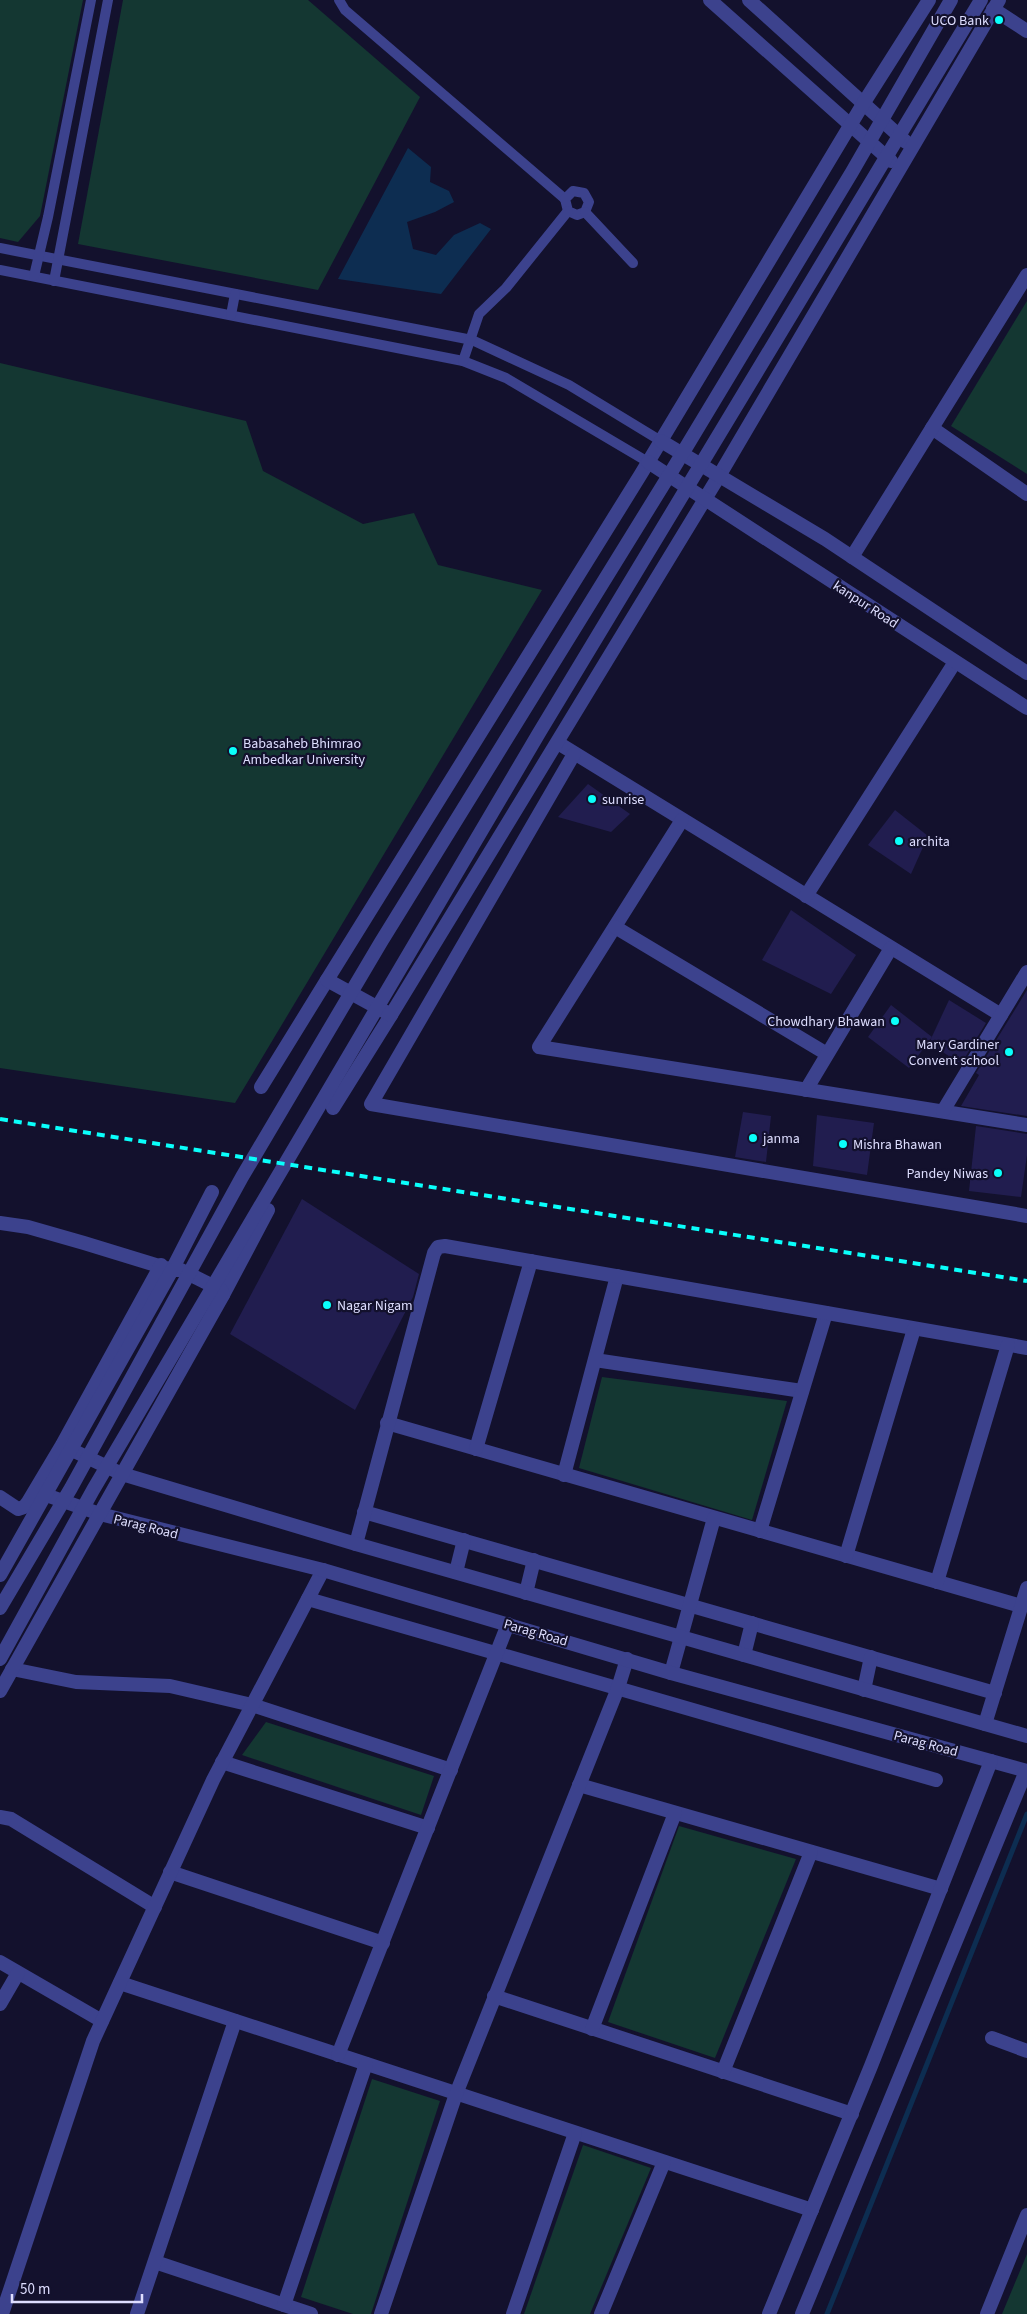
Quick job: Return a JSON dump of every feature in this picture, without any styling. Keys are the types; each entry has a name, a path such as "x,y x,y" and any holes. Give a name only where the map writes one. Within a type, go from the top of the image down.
{"street":[{"path":"710,0 900,168"},
{"path":"749,0 912,148"},
{"path":"261,1088 661,441 864,104 929,0"},
{"path":"0,1608 71,1488 242,1177 371,958 673,469 852,172 951,0"},
{"path":"0,1659 92,1490 534,742 982,0"},
{"path":"333,1108 558,743 719,476 996,4 1027,31"},
{"path":"852,557 1027,275"},
{"path":"932,428 1027,494"},
{"path":"661,441 852,557 1027,673"},
{"name":"kanpur Road","path":"648,462 1027,708"},
{"path":"806,896 955,662"},
{"path":"558,743 1001,1016"},
{"path":"574,754 371,1104 1027,1216"},
{"path":"682,820 540,1047 1027,1125"},
{"path":"615,927 827,1054"},
{"path":"806,1090 890,948"},
{"path":"943,1112 1027,972"},
{"path":"328,980 390,1015"},
{"path":"0,1497 18,1509 24,1507 28,1502 212,1192"},
{"path":"0,1690 223,1295 268,1210"},
{"path":"0,1223 28,1228 166,1268 181,1270 221,1290 223,1295"},
{"path":"360,1529 434,1253 438,1247 445,1246 1027,1348"},
{"path":"476,1449 531,1261"},
{"path":"0,1575 72,1450 166,1268"},
{"path":"564,1475 617,1276"},
{"path":"760,1531 826,1313"},
{"path":"846,1556 914,1329"},
{"path":"937,1582 1008,1345"},
{"path":"595,1360 802,1391"},
{"path":"387,1423 1021,1606"},
{"path":"72,1450 122,1474 360,1529 463,1544 751,1629 867,1675 990,1709"},
{"name":"Parag Road","path":"46,1495 100,1514 323,1570 671,1673 1027,1771"},
{"path":"671,1673 714,1518"},
{"path":"360,1529 457,1569 744,1652 867,1675 990,1709 1027,1736"},
{"path":"457,1569 463,1544"},
{"path":"527,1589 533,1564"},
{"path":"2,2314 93,2041 222,1762 323,1570"},
{"path":"990,1709 1027,1588"},
{"path":"308,1599 936,1780"},
{"path":"338,2055 498,1654 508,1624"},
{"path":"744,1652 751,1629"},
{"path":"381,2314 456,2094 628,1659"},
{"path":"12,1670 76,1682 170,1686 252,1705 451,1770"},
{"path":"769,2314 852,2114 991,1761"},
{"path":"222,1762 428,1828"},
{"path":"802,2314 1027,1771"},
{"path":"579,1785 941,1889"},
{"path":"592,2029 675,1813"},
{"path":"0,1817 12,1820 155,1907"},
{"path":"723,2072 811,1852"},
{"path":"170,1872 383,1943"},
{"path":"0,1962 102,2021"},
{"path":"0,2004 18,1973"},
{"path":"120,1983 812,2210"},
{"path":"494,1996 852,2114"},
{"path":"137,2314 236,2021"},
{"path":"992,2038 1027,2051"},
{"path":"284,2305 366,2064"},
{"path":"513,2314 575,2133"},
{"path":"600,2314 664,2162"},
{"path":"987,2314 1027,2215"},
{"path":"155,2262 311,2314"}],"lane":[{"path":"34,276 37,255 50,207 91,0"},
{"path":"54,281 108,0"},
{"path":"339,0 345,10 566,199 568,211 506,288 480,314 463,361"},
{"path":"566,199 573,192 584,193 589,202 585,212 576,215 568,211"},
{"path":"585,212 633,263"},
{"path":"0,248 472,340 569,385 661,441"},
{"path":"0,270 463,361 506,378 648,462"},
{"path":"231,315 235,294"}],"green space":[{"path":"0,0 83,0 40,216 18,242 0,238"},
{"path":"123,0 308,0 420,97 318,290 78,244"},
{"path":"1027,301 1027,474 951,426"},
{"path":"0,363 246,421 263,471 363,524 414,513 438,565 542,590 235,1103 0,1068"},
{"path":"602,1377 787,1401 752,1520 579,1468"},
{"path":"266,1722 434,1776 421,1815 242,1755"},
{"path":"679,1826 796,1859 715,2058 608,2022"},
{"path":"372,2079 440,2101 371,2314 353,2314 301,2297"},
{"path":"583,2145 651,2168 590,2314 524,2314"},
{"path":"1027,2254 1027,2314 1002,2314"}],"water":[{"path":"408,148 431,167 430,182 449,191 454,202 435,212 407,222 413,249 436,255 454,235 480,223 491,229 441,294 338,279"}],"building":[{"name":"sunrise","path":"588,784 630,814 611,832 558,817"},
{"name":"archita","path":"895,810 928,836 911,874 868,845"},
{"path":"791,910 856,955 831,994 762,960"},
{"name":"Mary Gardiner Convent school","path":"1027,990 1027,1116 961,1106 979,1075 976,1073"},
{"path":"949,1000 986,1023 961,1064 929,1043"},
{"name":"Chowdhary Bhawan","path":"891,1005 932,1037 909,1068 868,1037"},
{"name":"janma","path":"743,1112 771,1116 766,1162 735,1157"},
{"name":"Mishra Bhawan","path":"817,1115 874,1123 867,1175 813,1166"},
{"name":"Pandey Niwas","path":"976,1126 1027,1134 1027,1155 1021,1197 969,1191"},
{"name":"Nagar Nigam","path":"302,1199 419,1274 413,1297 355,1410 230,1334"}],"waterway":[{"path":"827,2314 1027,1814"}],"railway":[{"path":"0,1119 1027,1281"}],"place":[{"name":"UCO Bank","path":"999,20"},
{"name":"Babasaheb Bhimrao Ambedkar University","path":"233,751"},
{"name":"sunrise","path":"592,799"},
{"name":"archita","path":"899,841"},
{"name":"Chowdhary Bhawan","path":"895,1021"},
{"name":"Mary Gardiner Convent school","path":"1009,1052"},
{"name":"janma","path":"753,1138"},
{"name":"Mishra Bhawan","path":"843,1144"},
{"name":"Pandey Niwas","path":"998,1173"},
{"name":"Nagar Nigam","path":"327,1305"}]}
